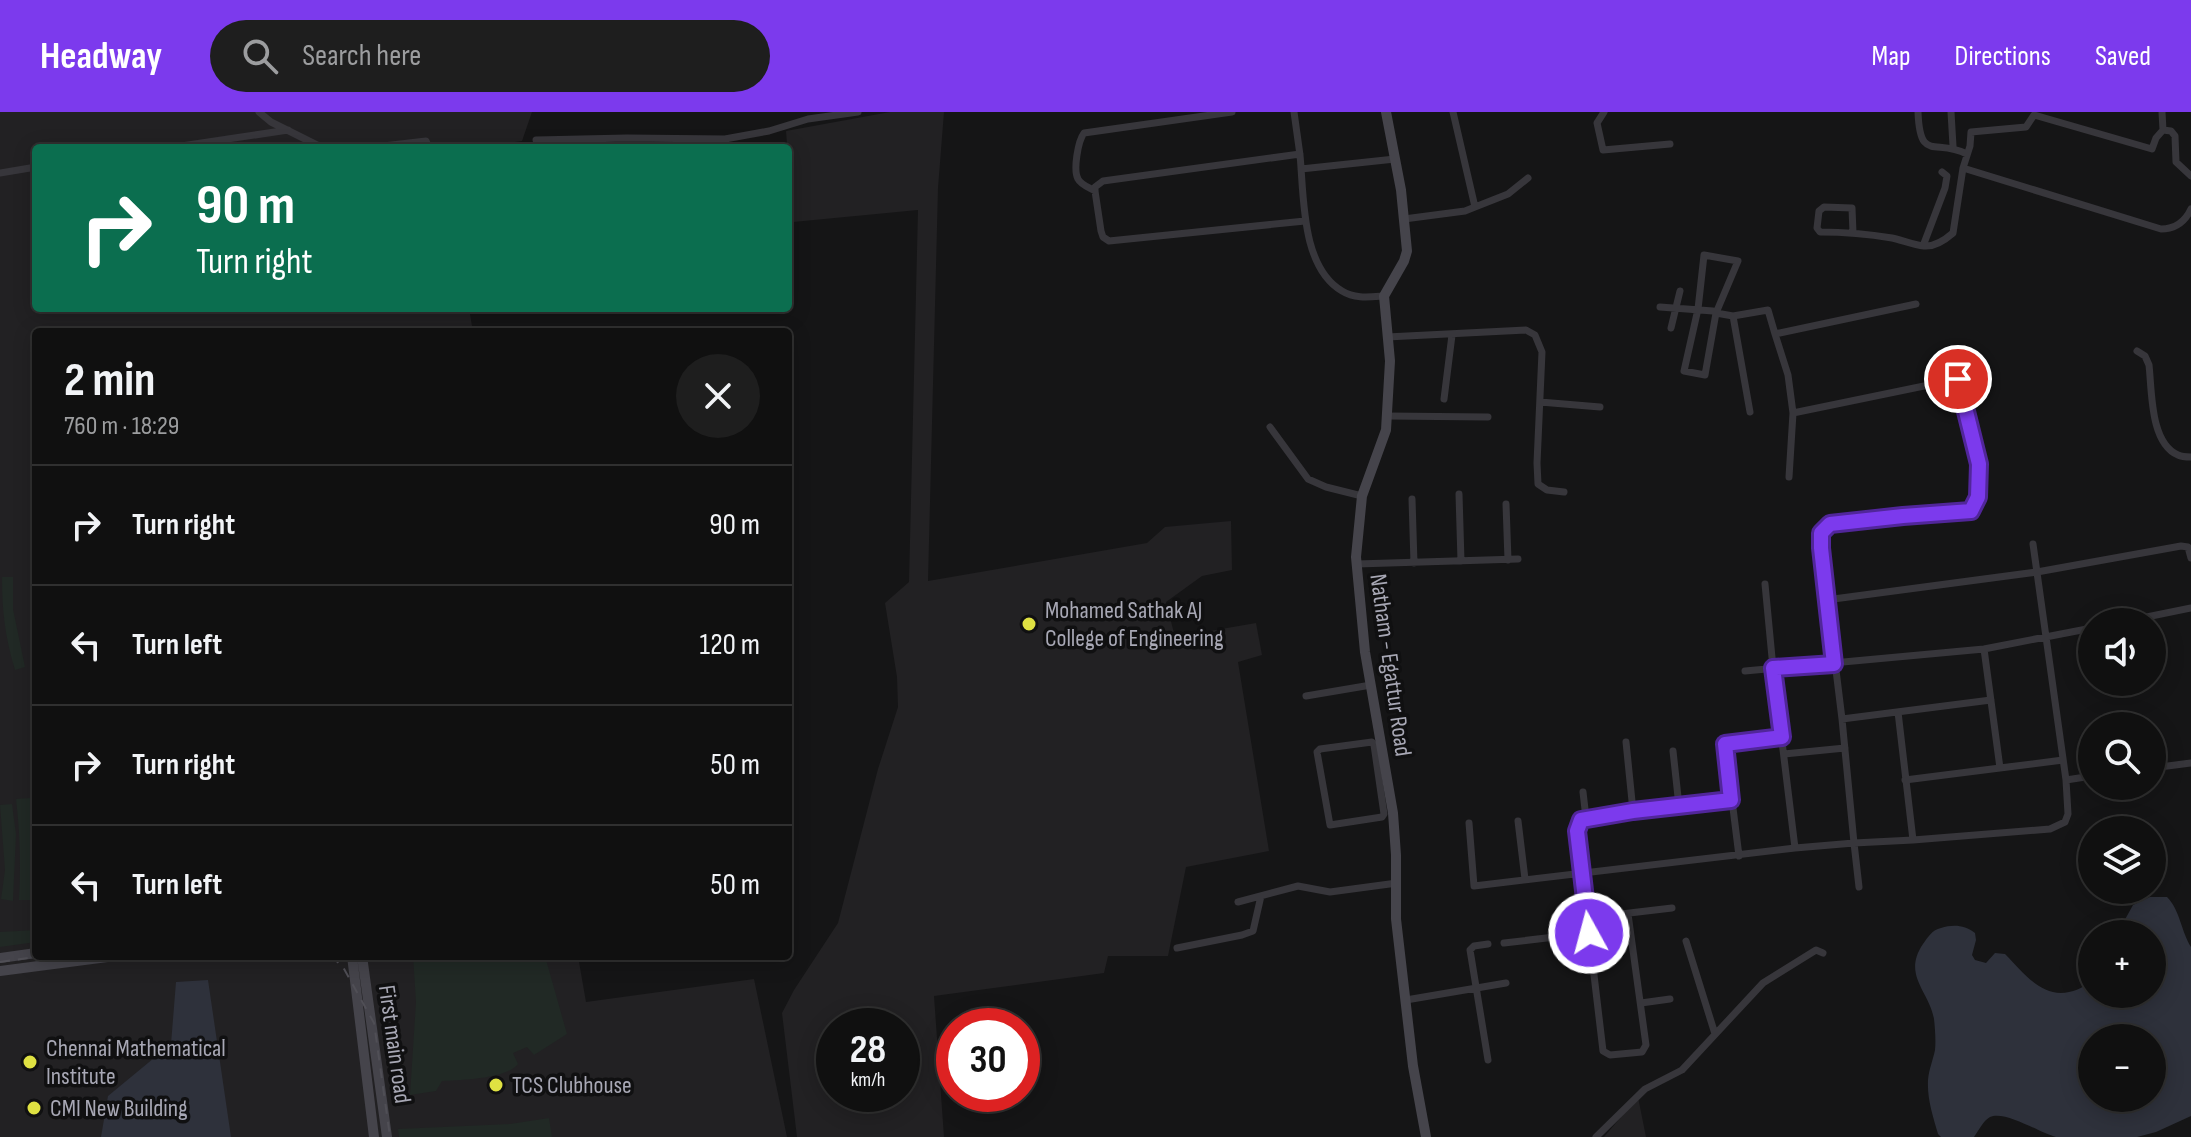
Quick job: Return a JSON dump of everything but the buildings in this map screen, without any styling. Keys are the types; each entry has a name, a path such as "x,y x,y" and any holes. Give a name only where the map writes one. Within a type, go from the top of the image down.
{"street":[{"path":"259,112 271,122 315,144"},
{"path":"536,140 725,139 769,131 808,119 858,112"},
{"path":"1095,191 1081,183 1077,175 1080,137 1084,133 1232,112"},
{"path":"1294,112 1305,221 1312,250 1327,277 1340,291 1362,298 1384,296 1407,251 1386,112"},
{"path":"1453,112 1475,207"},
{"path":"1604,112 1597,123 1603,150 1670,144"},
{"path":"1918,112 1919,135 1926,144 1944,149 1953,146 1967,154"},
{"path":"1951,112 1953,146"},
{"path":"1853,233 1852,208 1824,207 1819,211 1817,228 1820,232 1853,233 1923,246 1935,245 1953,233 1971,132 2026,127 2034,115 2152,149 2163,130 2162,112"},
{"path":"195,144 288,130"},
{"path":"2163,130 2171,131 2175,136 2176,162 2191,176"},
{"path":"400,144 426,141 427,144"},
{"path":"1300,154 1103,181 1095,187 1095,191 1101,231 1109,241 1305,221"},
{"path":"1301,169 1395,159"},
{"path":"0,173 32,168"},
{"path":"1963,168 2161,229 2171,229 2186,219 2191,209"},
{"path":"1923,246 1945,188 1947,176 1942,172"},
{"path":"1404,219 1465,211 1508,194 1528,178"},
{"path":"1704,255 1738,261 1716,313 1705,375 1684,371 1698,309 1704,255"},
{"path":"1671,328 1680,291"},
{"name":"Natham - Egattur Road","path":"1384,296 1390,361 1388,416 1386,430 1362,496 1357,564 1365,652 1397,883 1396,919 1413,1066 1426,1137"},
{"path":"1775,334 1916,304"},
{"path":"1660,307 1698,309 1733,316 1768,310 1788,375 1793,413 1789,477"},
{"path":"1733,316 1750,412"},
{"path":"1387,337 1526,330 1535,335 1542,352 1538,484 1547,490 1564,492"},
{"path":"1444,399 1452,335"},
{"path":"2137,351 2145,356 2149,365 2156,423 2162,442 2177,455 2191,457"},
{"path":"1859,887 1821,533 1830,524 1971,511 1978,497 1979,464 1951,355"},
{"path":"1793,413 1958,379"},
{"path":"1540,402 1600,407"},
{"path":"1388,416 1488,417"},
{"path":"1270,427 1308,479 1362,496"},
{"path":"1459,494 1461,561"},
{"path":"1412,499 1414,563"},
{"path":"1506,504 1508,560"},
{"path":"1469,823 1474,886 1795,848 2050,829 2065,822 2068,814 2066,780 2033,544"},
{"path":"1826,600 2037,572 2181,546 2188,547 2191,558"},
{"path":"1357,564 1518,559"},
{"path":"1765,584 1795,848"},
{"path":"2166,613 2191,608"},
{"path":"1745,671 1984,649 2078,631"},
{"path":"1984,649 2000,768"},
{"path":"1306,696 1371,685"},
{"path":"1842,719 1991,700"},
{"path":"1898,712 1913,840"},
{"path":"1739,856 1725,744 1782,737"},
{"path":"1377,746 1372,742 1320,749 1317,752 1330,825 1388,814"},
{"path":"1626,742 1633,811"},
{"path":"1784,754 1845,748"},
{"path":"1673,751 1679,806"},
{"path":"1905,780 2063,760"},
{"path":"2166,766 2191,763"},
{"path":"2066,780 2078,778"},
{"path":"1583,792 1586,818"},
{"path":"1628,914 1646,1045 1644,1051 1610,1055 1603,1051 1577,831 1581,820 1731,800"},
{"path":"1518,821 1525,879"},
{"path":"1238,902 1298,886 1321,892 1340,892 1397,883"},
{"path":"1177,948 1253,931 1261,896"},
{"path":"1587,918 1672,908"},
{"path":"1504,943 1589,933"},
{"path":"1686,941 1715,1034"},
{"path":"1488,944 1474,946 1470,950 1488,1060"},
{"path":"1596,1137 1645,1089 1682,1070 1763,983 1806,954 1816,950 1823,953"},
{"path":"0,958 32,954"},
{"path":"0,971 84,960"},
{"path":"352,960 374,1137"},
{"name":"First main road","path":"363,960 387,1137"},
{"path":"1406,1000 1506,983"},
{"path":"1641,1003 1670,999"}],"shaded area":[{"path":"0,112 532,112 522,141 502,144 32,144 32,312 470,312 472,328 32,328 32,960 579,960 586,1002 754,979 787,1137 0,1137"},
{"name":"Mohamed Sathak AJ College of Engineering","path":"890,112 944,112 938,188 928,581 1147,543 1165,527 1231,521 1232,570 1202,576 1166,602 1175,637 1256,623 1262,655 1238,662 1269,851 1186,867 1168,956 1108,956 1104,973 934,996 936,1112 942,1112 944,1137 797,1137 782,1013 838,923 878,769 898,707 897,677 885,603 909,582 918,210 793,222 792,144 787,144 786,131"},
{"path":"2,577 13,577 13,609 25,667 15,670 5,624"},
{"path":"30,798 32,900 19,900 20,850 16,799"},
{"path":"12,804 16,834 13,901 1,899 5,870 0,805"},
{"path":"2167,897 2175,908 2191,947 2191,1116 2137,1137 2056,1137 2013,1119 1996,1116 1985,1121 1974,1137 1941,1137 1932,1114 1928,1087 1935,1050 1934,1019 1915,965 1917,955 1929,936 1945,927 1967,928 1975,933 1972,955 1975,960 1986,963 1995,953 2005,954 2041,987 2059,993 2078,988 2078,1008 2166,1008 2166,920 2125,920 2133,905 2166,904"},
{"path":"32,930 32,943 0,947 0,932"},
{"path":"413,960 546,960 567,1034 534,1055 527,1047 513,1053 518,1064 504,1073 442,1081 436,1091 410,1095 416,1002"},
{"path":"208,980 231,1137 101,1137 108,1096 171,1044 176,982"},
{"path":"1638,1097 1646,1137 1604,1137"},
{"path":"549,1118 552,1137 399,1137 398,1129 510,1124"}],"railway":[{"path":"0,962 32,957"},
{"path":"335,960 343,967 374,1023 390,1137"}],"place":[{"name":"Mohamed Sathak AJ College of Engineering","path":"1029,624"},
{"name":"Chennai Mathematical Institute","path":"30,1062"},
{"name":"TCS Clubhouse","path":"496,1085"},
{"name":"CMI New Building","path":"34,1108"}],"route":[{"path":"1589,933 1577,831 1581,820 1731,800 1725,744 1782,737 1773,668 1834,664 1821,533 1830,524 1971,511 1978,497 1979,464 1958,379"}]}
